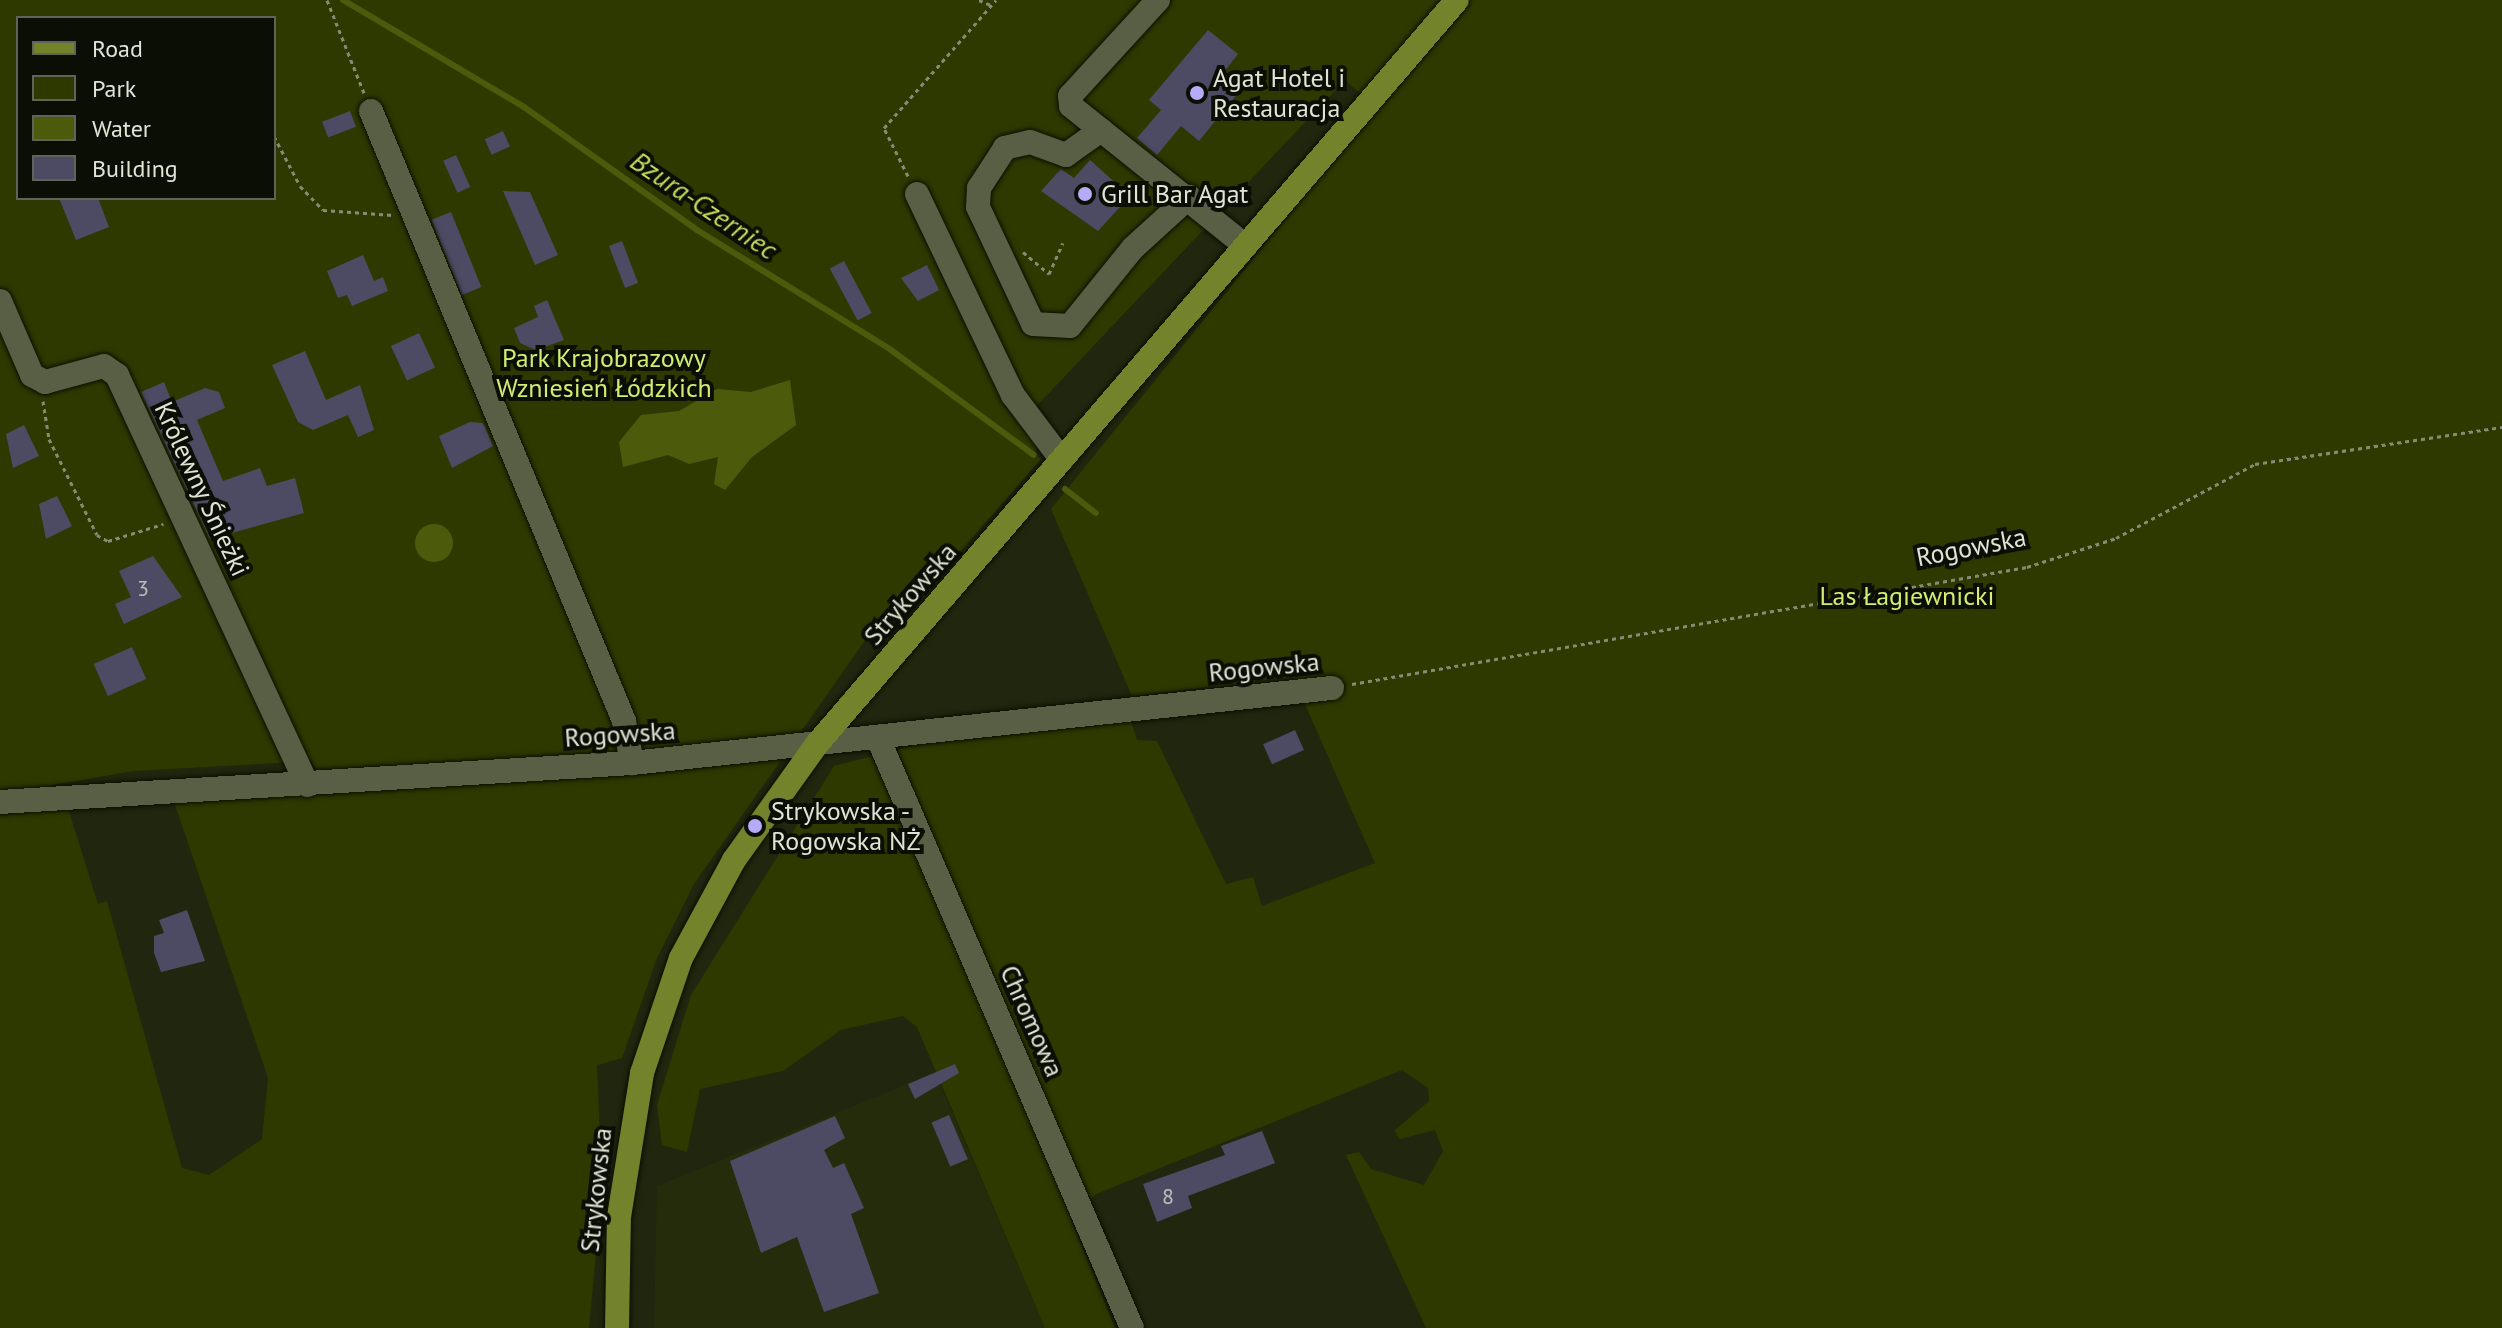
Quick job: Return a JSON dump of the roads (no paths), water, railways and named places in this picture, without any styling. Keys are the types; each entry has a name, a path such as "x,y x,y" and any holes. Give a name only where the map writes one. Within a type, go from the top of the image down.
{"main road":[{"name":"Strykowska","path":"617,1328 625,1160 652,1036 715,891 817,744 1457,0"}],"street":[{"path":"1158,0 1070,96 1071,106 1189,197 1246,246"},
{"path":"371,111 624,721 632,763"},
{"path":"1101,130 1066,155 1030,142 998,153 976,198 1024,314 1033,324 1059,330 1189,197"},
{"path":"917,194 1013,395 1062,460"},
{"name":"Królewny Śnieżki","path":"0,301 32,375 45,382 104,366 117,375 307,785"},
{"name":"Rogowska","path":"0,802 632,763 1332,688"},
{"name":"Chromowa","path":"878,738 1132,1328"}],"water":[{"path":"790,380 796,425 752,457 725,490 714,484 718,457 689,464 668,455 623,467 619,442 641,415 679,411 717,389 751,392"},
{"path":"434,524 448,529 453,543 448,557 434,562 420,557 415,543 420,529"}],"waterway":[{"name":"Bzura-Czerniec","path":"343,0 524,107 697,230 891,350 1034,455"},
{"name":"Bzura-Czerniec","path":"1065,489 1096,513"}],"place":[{"name":"Agat Hotel i Restauracja","path":"1197,93"},
{"name":"Grill Bar Agat","path":"1085,194"},
{"name":"Strykowska - Rogowska NŻ","path":"755,826"}],"park label":[{"name":"Park Krajobrazowy Wzniesień Łódzkich","path":"604,373"},
{"name":"Las Łagiewnicki","path":"1907,596"}]}
